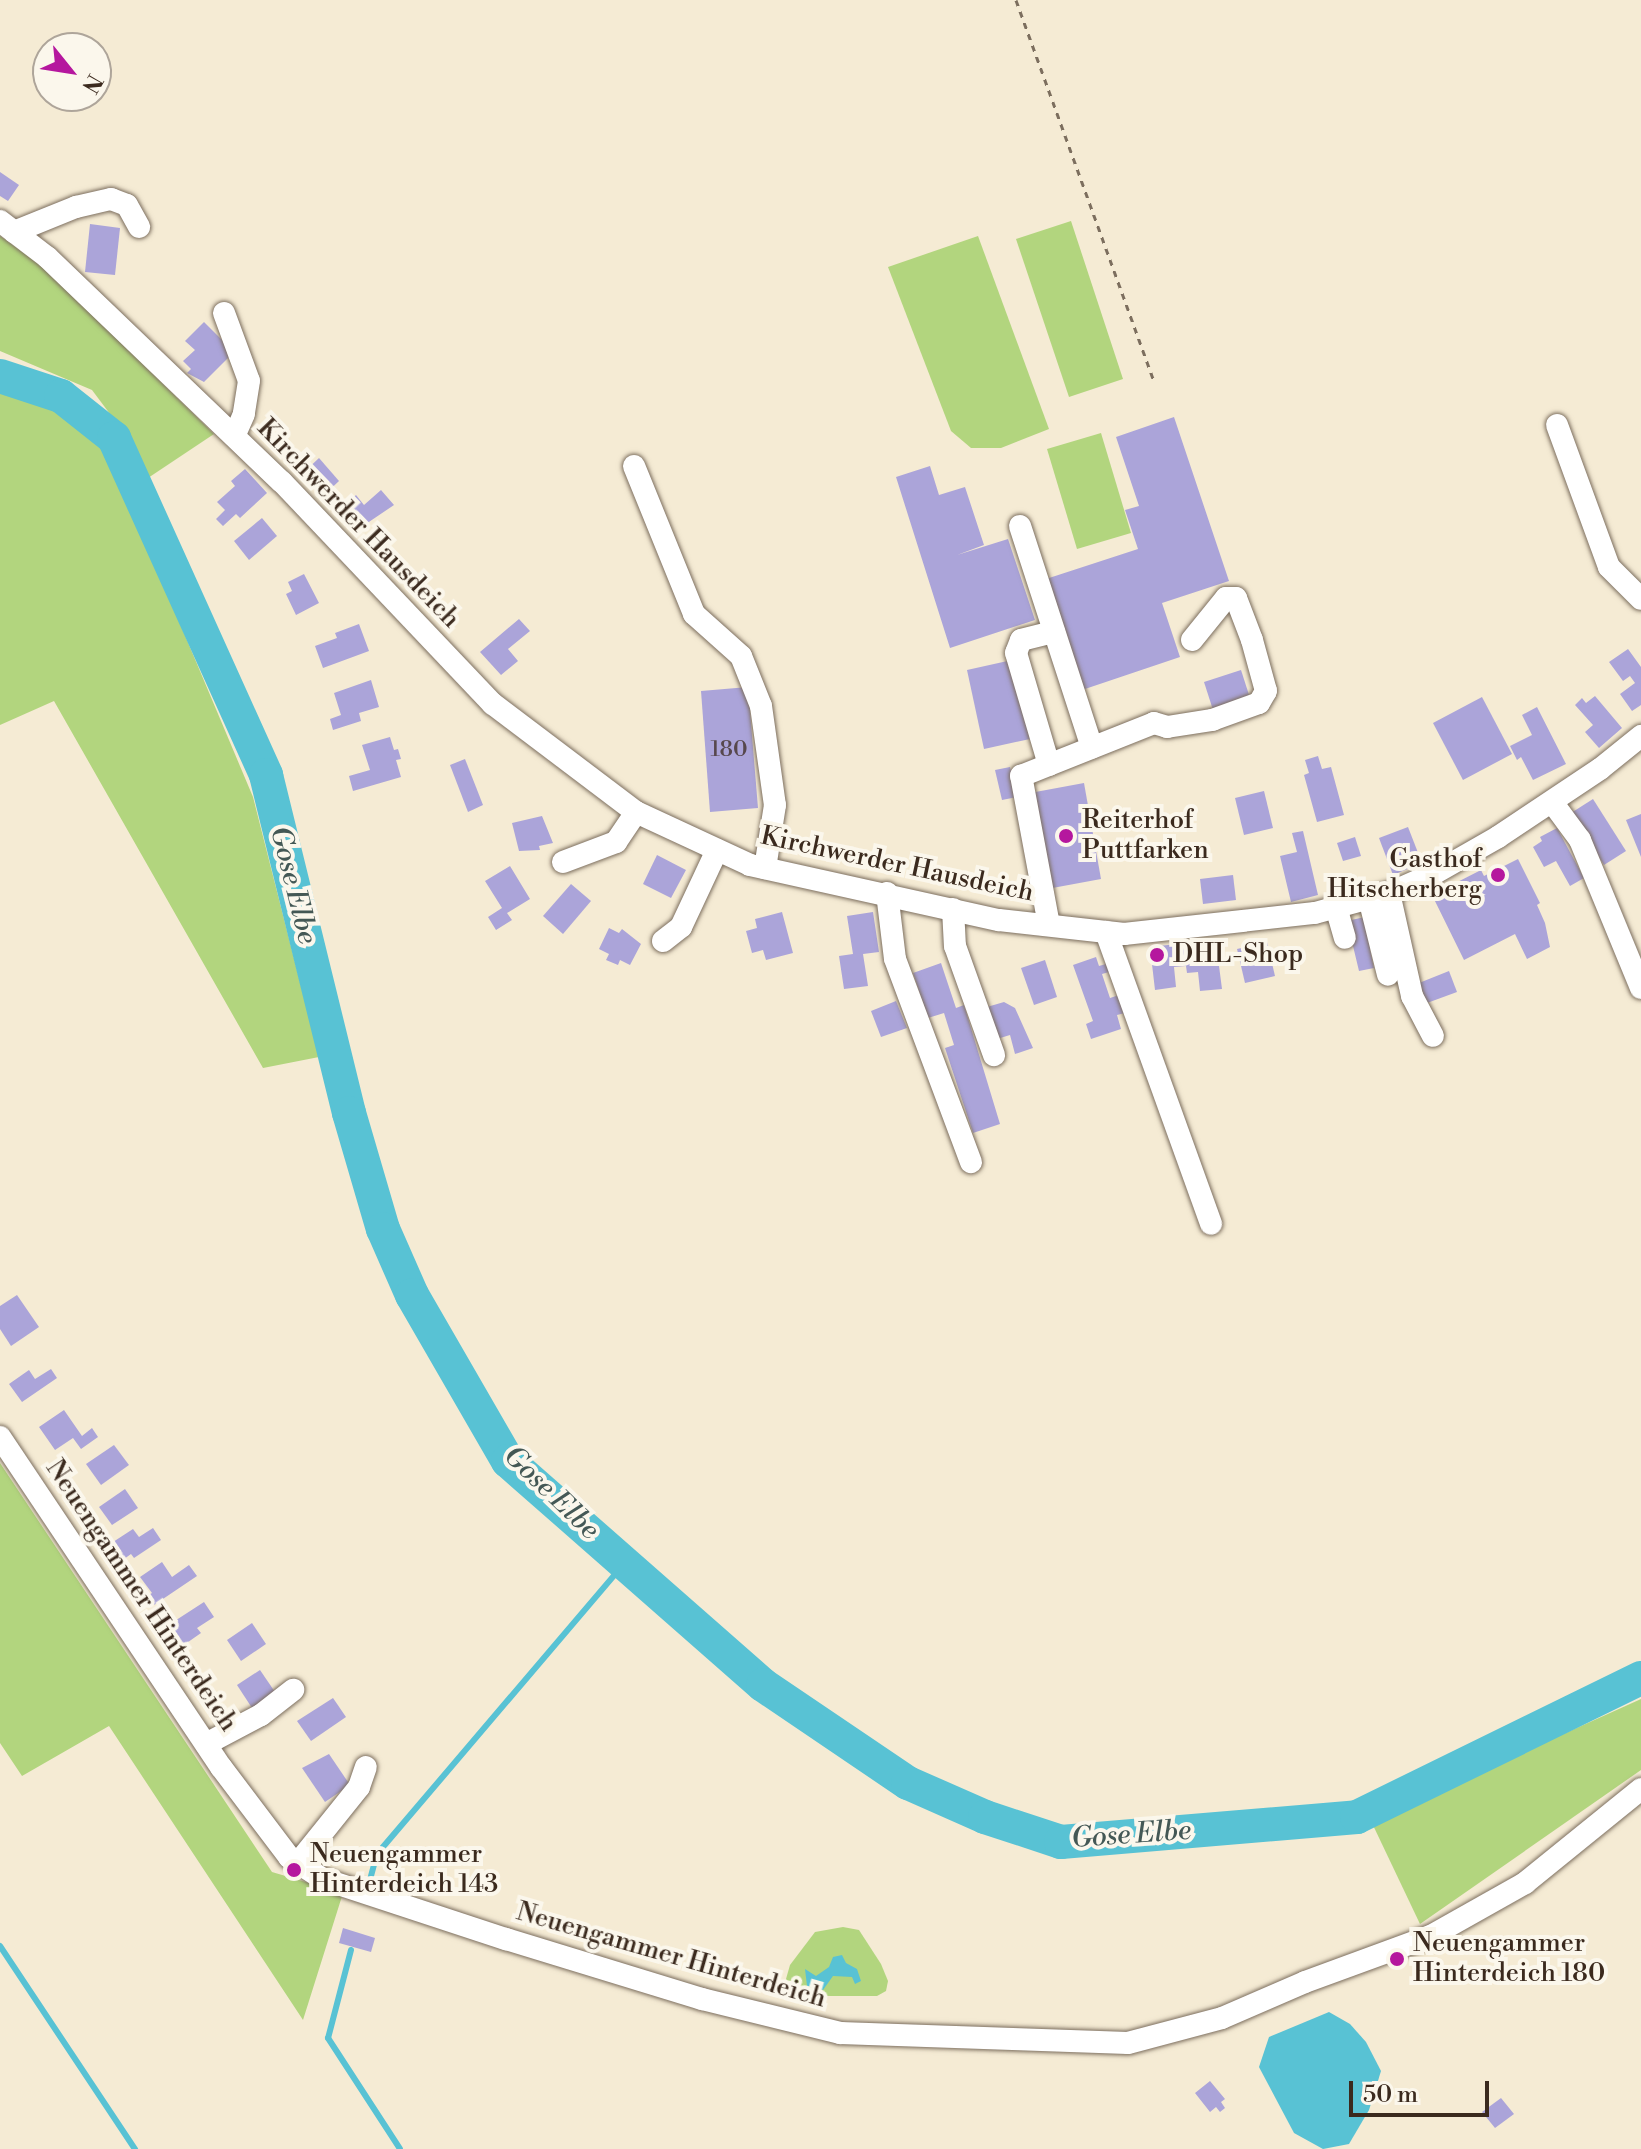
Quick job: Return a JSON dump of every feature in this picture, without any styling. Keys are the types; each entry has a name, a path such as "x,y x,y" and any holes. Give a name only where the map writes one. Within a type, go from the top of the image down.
{"street":[{"path":"7,226 111,199 127,205 139,227"},
{"name":"Kirchwerder Hausdeich","path":"7,226 47,257 282,482 493,704 636,812 717,850 765,868 999,920 1124,934 1315,913 1379,896 1473,852 1552,802 1641,736"},
{"path":"224,313 249,381 244,414 234,436"},
{"path":"1557,425 1609,567 1641,599"},
{"path":"634,466 694,614 741,656 761,706 775,805 765,868"},
{"path":"1020,526 1092,748"},
{"path":"1049,925 1021,776 1154,723 1167,727 1212,720 1259,703 1266,691 1236,598 1226,598 1192,640"},
{"path":"1049,765 1016,653 1021,640 1054,632"},
{"path":"1552,802 1580,840 1641,988"},
{"path":"563,862 616,842 636,812"},
{"path":"663,941 681,927 717,850"},
{"path":"887,893 895,959 971,1162"},
{"path":"1379,896 1388,975"},
{"path":"1379,896 1412,996 1433,1036"},
{"path":"1336,907 1345,938"},
{"path":"953,909 955,946 994,1055"},
{"path":"1106,932 1211,1224"},
{"name":"Neuengammer Hinterdeich","path":"0,1437 206,1744 289,1857 323,1879 521,1944 702,1999 840,2033 1128,2043 1222,2018 1305,1982 1431,1936 1525,1883 1641,1789"},
{"path":"206,1744 261,1715 293,1690"},
{"path":"298,1863 359,1787 366,1767"}],"path":[{"path":"1016,0 1154,382"}],"green space":[{"path":"1071,221 1123,379 1069,397 1016,239"},
{"path":"0,236 42,266 214,434 142,482 119,426 92,390 0,351"},
{"path":"978,236 1049,429 1001,448 971,448 951,431 888,267"},
{"path":"0,389 56,409 104,443 253,797 319,1057 263,1068 54,701 0,725"},
{"path":"1101,433 1131,533 1077,549 1047,449"},
{"path":"0,1463 272,1872 343,1893 303,2020 109,1726 22,1776 0,1743"},
{"path":"1641,1699 1641,1770 1420,1924 1371,1821"},
{"path":"843,1927 859,1930 881,1964 888,1981 886,1991 877,1996 810,1995 791,1986 786,1979 790,1965 815,1932"}],"water":[{"path":"842,1955 846,1963 857,1969 861,1981 855,1984 852,1977 833,1976 823,1990 807,1986 805,1969 816,1976 829,1967 833,1957"},
{"path":"1329,2012 1350,2024 1366,2042 1381,2071 1369,2110 1349,2144 1323,2149 1294,2133 1259,2067 1269,2037"}],"building":[{"path":"0,172 19,185 8,201 0,196"},
{"path":"90,224 120,228 115,275 85,272"},
{"path":"204,322 234,352 204,382 187,373 191,369 183,361 195,350 185,341"},
{"path":"1174,417 1229,581 1162,603 1180,657 1082,690 1046,579 1138,549 1125,510 1139,506 1116,437"},
{"path":"319,458 339,481 323,496 303,473"},
{"path":"930,466 939,495 965,487 984,545 957,555 1008,539 1035,620 950,648 896,477"},
{"path":"245,469 267,493 240,518 236,514 223,526 216,519 225,510 217,502 235,486 231,481"},
{"path":"381,490 394,505 357,530 340,510 356,495 364,505"},
{"path":"262,518 277,536 249,560 234,541"},
{"path":"304,574 319,603 296,615 286,594 292,591 288,582"},
{"path":"519,619 530,631 508,649 518,661 501,675 480,652"},
{"path":"359,624 369,651 323,668 315,646 337,638 335,633"},
{"path":"1628,649 1641,667 1641,705 1632,711 1620,694 1635,683 1630,676 1623,681 1609,662"},
{"path":"1012,660 1030,739 984,749 967,670"},
{"path":"1241,670 1250,698 1213,710 1204,682"},
{"path":"371,680 379,707 359,713 361,721 333,730 330,719 341,715 334,693"},
{"path":"748,687 758,808 710,812 701,691"},
{"path":"1595,696 1622,728 1599,748 1585,732 1593,725 1575,705 1582,698 1586,703"},
{"path":"1482,697 1512,754 1463,780 1433,723"},
{"path":"1537,707 1566,764 1533,780 1521,757 1517,760 1510,746 1532,735 1522,715"},
{"path":"390,737 401,759 396,760 401,777 353,791 349,776 370,770 362,745"},
{"path":"1318,756 1322,769 1331,767 1344,815 1317,822 1304,775 1309,773 1305,760"},
{"path":"465,759 483,805 468,812 450,765"},
{"path":"1010,767 1017,797 1002,800 995,770"},
{"name":"Reiterhof Puttfarken","path":"1084,783 1101,879 1047,889 1030,793"},
{"path":"1264,791 1273,828 1244,835 1235,798"},
{"path":"1593,799 1626,851 1604,865 1571,813"},
{"path":"1641,814 1641,857 1626,820"},
{"path":"542,816 553,843 539,846 540,850 519,851 512,823"},
{"path":"1408,827 1422,863 1393,875 1379,838"},
{"path":"1557,828 1584,878 1570,886 1556,861 1544,867 1533,847 1542,841 1540,837"},
{"path":"1303,831 1318,895 1291,902 1280,856 1297,852 1292,833"},
{"path":"1355,837 1361,856 1343,861 1337,843"},
{"path":"657,855 686,870 671,898 643,884"},
{"path":"1518,859 1540,903 1537,905 1550,947 1527,959 1515,934 1464,960 1432,895 1481,870 1484,876"},
{"path":"510,866 530,899 507,913 512,920 496,930 488,917 502,908 485,881"},
{"path":"1233,875 1236,900 1203,904 1200,879"},
{"path":"571,884 591,901 563,934 543,916"},
{"path":"782,912 793,953 766,960 763,950 752,953 746,931 757,928 755,919"},
{"path":"873,912 879,952 863,954 868,986 844,989 839,956 853,954 847,916"},
{"path":"1369,916 1376,948 1370,949 1374,968 1359,971 1347,921"},
{"path":"609,928 619,933 622,929 641,944 630,965 620,960 618,965 606,960 609,954 599,949"},
{"path":"1204,941 1206,960 1218,958 1222,989 1200,991 1198,972 1187,973 1186,966 1174,967 1176,987 1155,990 1150,947"},
{"path":"1267,942 1275,976 1245,983 1237,949"},
{"path":"1096,957 1099,966 1106,964 1109,972 1102,974 1110,998 1119,995 1125,1013 1117,1015 1121,1029 1091,1039 1086,1024 1093,1021 1073,965"},
{"path":"1045,960 1057,997 1034,1005 1021,968"},
{"path":"941,963 956,1008 964,1005 1000,1124 973,1133 945,1048 954,1045 944,1013 928,1018 913,973"},
{"path":"1449,971 1457,992 1427,1003 1419,983"},
{"path":"896,1001 907,1028 881,1037 871,1011"},
{"path":"1004,1002 1015,1008 1033,1048 1015,1054 1010,1035 997,1039 987,1007"},
{"path":"17,1295 39,1327 11,1346 0,1329 0,1306"},
{"path":"51,1369 57,1378 22,1402 9,1384 29,1370 35,1379"},
{"path":"64,1410 82,1436 92,1428 98,1437 81,1449 73,1438 55,1450 39,1427"},
{"path":"114,1445 129,1465 101,1485 86,1464"},
{"path":"125,1489 138,1508 112,1525 99,1507"},
{"path":"153,1528 161,1540 134,1558 131,1554 124,1559 113,1542 133,1529 139,1537"},
{"path":"162,1562 172,1577 189,1565 197,1576 154,1605 147,1596 152,1593 140,1577"},
{"path":"204,1602 214,1617 197,1628 201,1633 181,1647 167,1626"},
{"path":"252,1623 266,1644 241,1661 227,1640"},
{"path":"260,1670 275,1692 252,1708 237,1685"},
{"path":"333,1698 346,1717 311,1741 297,1721"},
{"path":"329,1754 350,1785 325,1802 302,1768"},
{"path":"343,1928 375,1938 371,1952 339,1943"},
{"path":"1210,2081 1225,2099 1221,2102 1225,2108 1220,2112 1216,2107 1210,2112 1195,2093"},
{"path":"1501,2098 1514,2114 1495,2128 1482,2112"}],"waterway":[{"name":"Gose Elbe","path":"0,376 61,396 114,438 266,775 349,1113 383,1229 412,1295 508,1461 763,1685 908,1783 985,1817 1061,1842 1357,1817 1641,1678"},
{"path":"371,1876 377,1854 623,1565"},
{"path":"0,1946 135,2149"},
{"path":"351,1950 328,2038 400,2149"}],"place":[{"name":"Reiterhof Puttfarken","path":"1066,836"},
{"name":"Gasthof Hitscherberg","path":"1498,875"},
{"name":"DHL-Shop","path":"1157,955"},
{"name":"Neuengammer Hinterdeich 143","path":"294,1870"},
{"name":"Neuengammer Hinterdeich 180","path":"1397,1959"}]}
